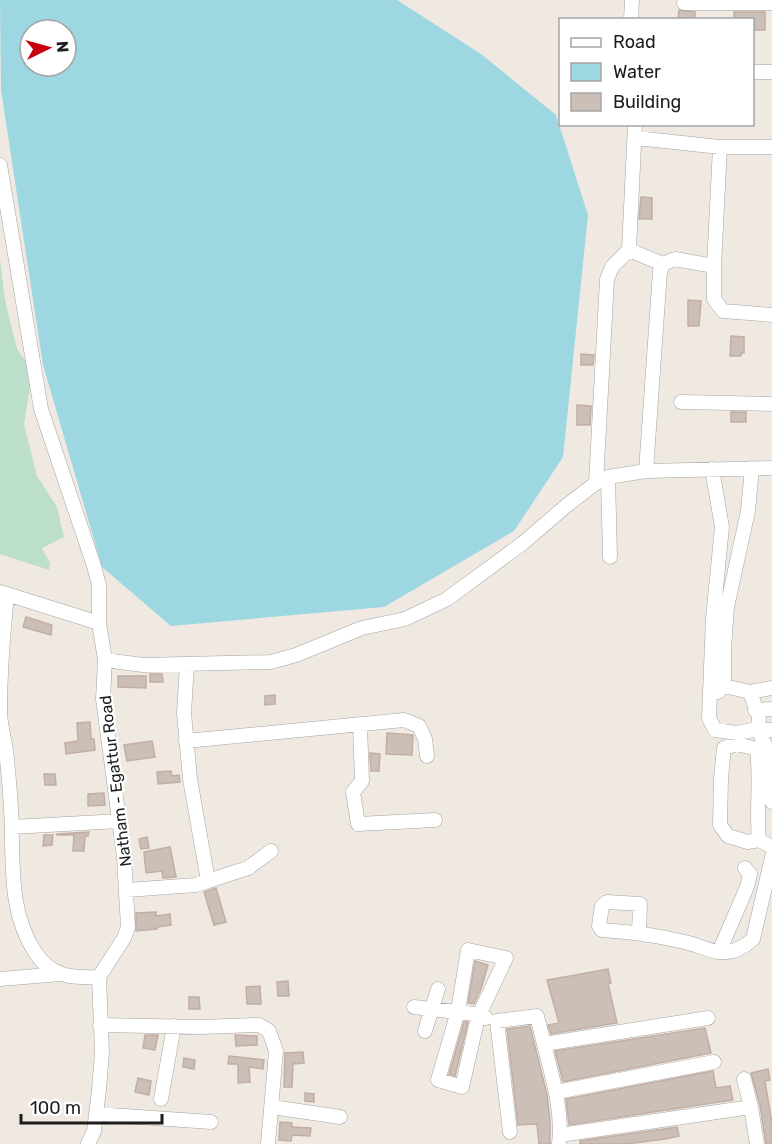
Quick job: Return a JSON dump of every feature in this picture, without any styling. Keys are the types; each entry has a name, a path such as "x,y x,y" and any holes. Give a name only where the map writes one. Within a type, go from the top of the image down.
{"street":[{"path":"631,18 632,0"},
{"path":"684,3 772,3"},
{"path":"754,72 772,72"},
{"path":"610,556 602,480 607,279 612,267 629,250 636,131 720,147 772,147"},
{"path":"720,147 714,299 723,311 772,315"},
{"name":"Natham - Egattur Road","path":"0,165 41,409 99,585 99,622 105,660 103,699 120,820 128,920 124,938 99,977"},
{"path":"629,250 663,264"},
{"path":"646,471 660,271 663,264 675,259 714,266"},
{"path":"681,402 772,404"},
{"path":"710,700 724,686 727,607 748,512 752,468"},
{"path":"105,660 143,665 271,662 296,655 362,628 405,619 447,599 523,543 566,506 602,480 646,471 772,468"},
{"path":"712,469 722,527 713,618 709,718 714,730 737,733 765,729"},
{"path":"61,975 49,968 35,952 7,887 12,827 6,811 0,713 4,593 99,622"},
{"path":"187,664 184,713 186,741 190,779 208,881"},
{"path":"724,686 750,692 772,688"},
{"path":"750,692 755,710 765,729 772,802"},
{"path":"755,710 772,709"},
{"path":"186,741 404,720 418,726 424,739 427,756"},
{"path":"360,724 362,781 353,792 358,824 435,820"},
{"path":"759,840 757,819 760,773 757,749 737,744 724,748 720,825 728,836 748,842 759,840 772,848"},
{"path":"12,827 120,820"},
{"path":"127,890 196,885 248,868 271,851"},
{"path":"639,933 687,942 719,952 733,951 753,939 771,863"},
{"path":"719,952 747,887 750,874 745,868"},
{"path":"468,950 506,958 478,1017 462,1087 438,1080 458,1011 468,950"},
{"path":"0,979 61,975 74,978 99,977 102,1052 94,1131 88,1144"},
{"path":"425,1031 438,989"},
{"path":"414,1007 458,1011 497,1021 537,1016 556,1092 560,1140 751,1107"},
{"path":"544,1044 708,1018"},
{"path":"497,1021 510,1132"},
{"path":"100,1025 259,1025 269,1031 276,1051 268,1144"},
{"path":"161,1099 174,1026"},
{"path":"556,1092 714,1062"},
{"path":"744,1079 757,1144"},
{"path":"272,1107 340,1117"},
{"path":"96,1114 211,1122"}],"green space":[{"path":"0,260 5,300 17,349 28,365 31,382 24,424 37,476 57,507 64,537 42,548 50,563 49,570 0,554"}],"water":[{"path":"0,0 397,0 481,54 556,115 588,215 563,457 514,531 384,607 171,626 102,567 43,365 1,90"}],"building":[{"path":"679,10 695,12 695,18 678,18"},
{"path":"734,12 765,12 765,30 754,30 754,18 734,18"},
{"path":"641,197 652,198 652,219 639,219"},
{"path":"688,300 701,301 699,326 688,326"},
{"path":"731,336 744,337 744,353 741,353 741,356 730,356"},
{"path":"581,354 594,355 593,365 581,365"},
{"path":"577,405 591,406 590,425 577,425"},
{"path":"731,412 746,412 746,422 731,422"},
{"path":"26,617 52,625 51,635 23,627"},
{"path":"150,674 162,674 163,682 150,682"},
{"path":"118,676 146,676 146,688 118,687"},
{"path":"275,695 275,704 265,705 265,696"},
{"path":"90,722 91,739 94,739 95,750 66,754 65,743 78,741 77,723"},
{"path":"387,733 413,735 412,755 386,754"},
{"path":"152,741 155,757 127,761 124,745"},
{"path":"370,753 380,754 379,771 371,771"},
{"path":"171,771 172,776 179,775 180,782 158,784 157,772"},
{"path":"44,774 55,774 56,785 45,785"},
{"path":"104,793 105,805 88,806 88,794"},
{"path":"89,832 88,836 85,836 84,851 73,851 74,835 57,835 57,834"},
{"path":"44,835 53,835 52,845 43,846"},
{"path":"147,837 149,848 141,849 139,839"},
{"path":"170,847 176,877 163,878 162,871 146,873 144,852"},
{"path":"216,888 226,922 214,925 204,892"},
{"path":"156,912 156,916 170,914 171,925 136,931 136,913"},
{"path":"475,961 488,965 474,1004 468,1003"},
{"path":"608,969 611,983 608,983 617,1023 551,1034 548,1025 559,1023 547,980"},
{"path":"288,981 289,996 278,996 277,982"},
{"path":"260,986 261,1004 247,1004 246,987"},
{"path":"189,997 199,997 200,1009 189,1009"},
{"path":"464,1022 468,1022 455,1076 449,1074"},
{"path":"530,1026 547,1095 550,1144 539,1144 537,1124 518,1125 507,1029"},
{"path":"705,1028 711,1053 563,1082 555,1051"},
{"path":"145,1035 158,1035 155,1050 143,1048"},
{"path":"235,1035 257,1036 257,1045 236,1046"},
{"path":"303,1052 304,1063 293,1064 292,1087 284,1087 285,1053"},
{"path":"229,1056 264,1060 263,1069 249,1067 250,1082 238,1083 238,1064 228,1064"},
{"path":"184,1058 195,1060 194,1069 183,1067"},
{"path":"768,1069 770,1080 765,1081 772,1123 772,1144 766,1144 760,1105 751,1073"},
{"path":"713,1071 716,1088 730,1086 733,1100 569,1125 566,1099"},
{"path":"138,1078 151,1081 149,1095 135,1092"},
{"path":"305,1093 314,1094 314,1102 305,1101"},
{"path":"280,1122 292,1123 292,1127 311,1128 310,1136 292,1135 291,1141 279,1140"},
{"path":"677,1127 679,1136 665,1139 626,1144 580,1144 580,1141"}]}
